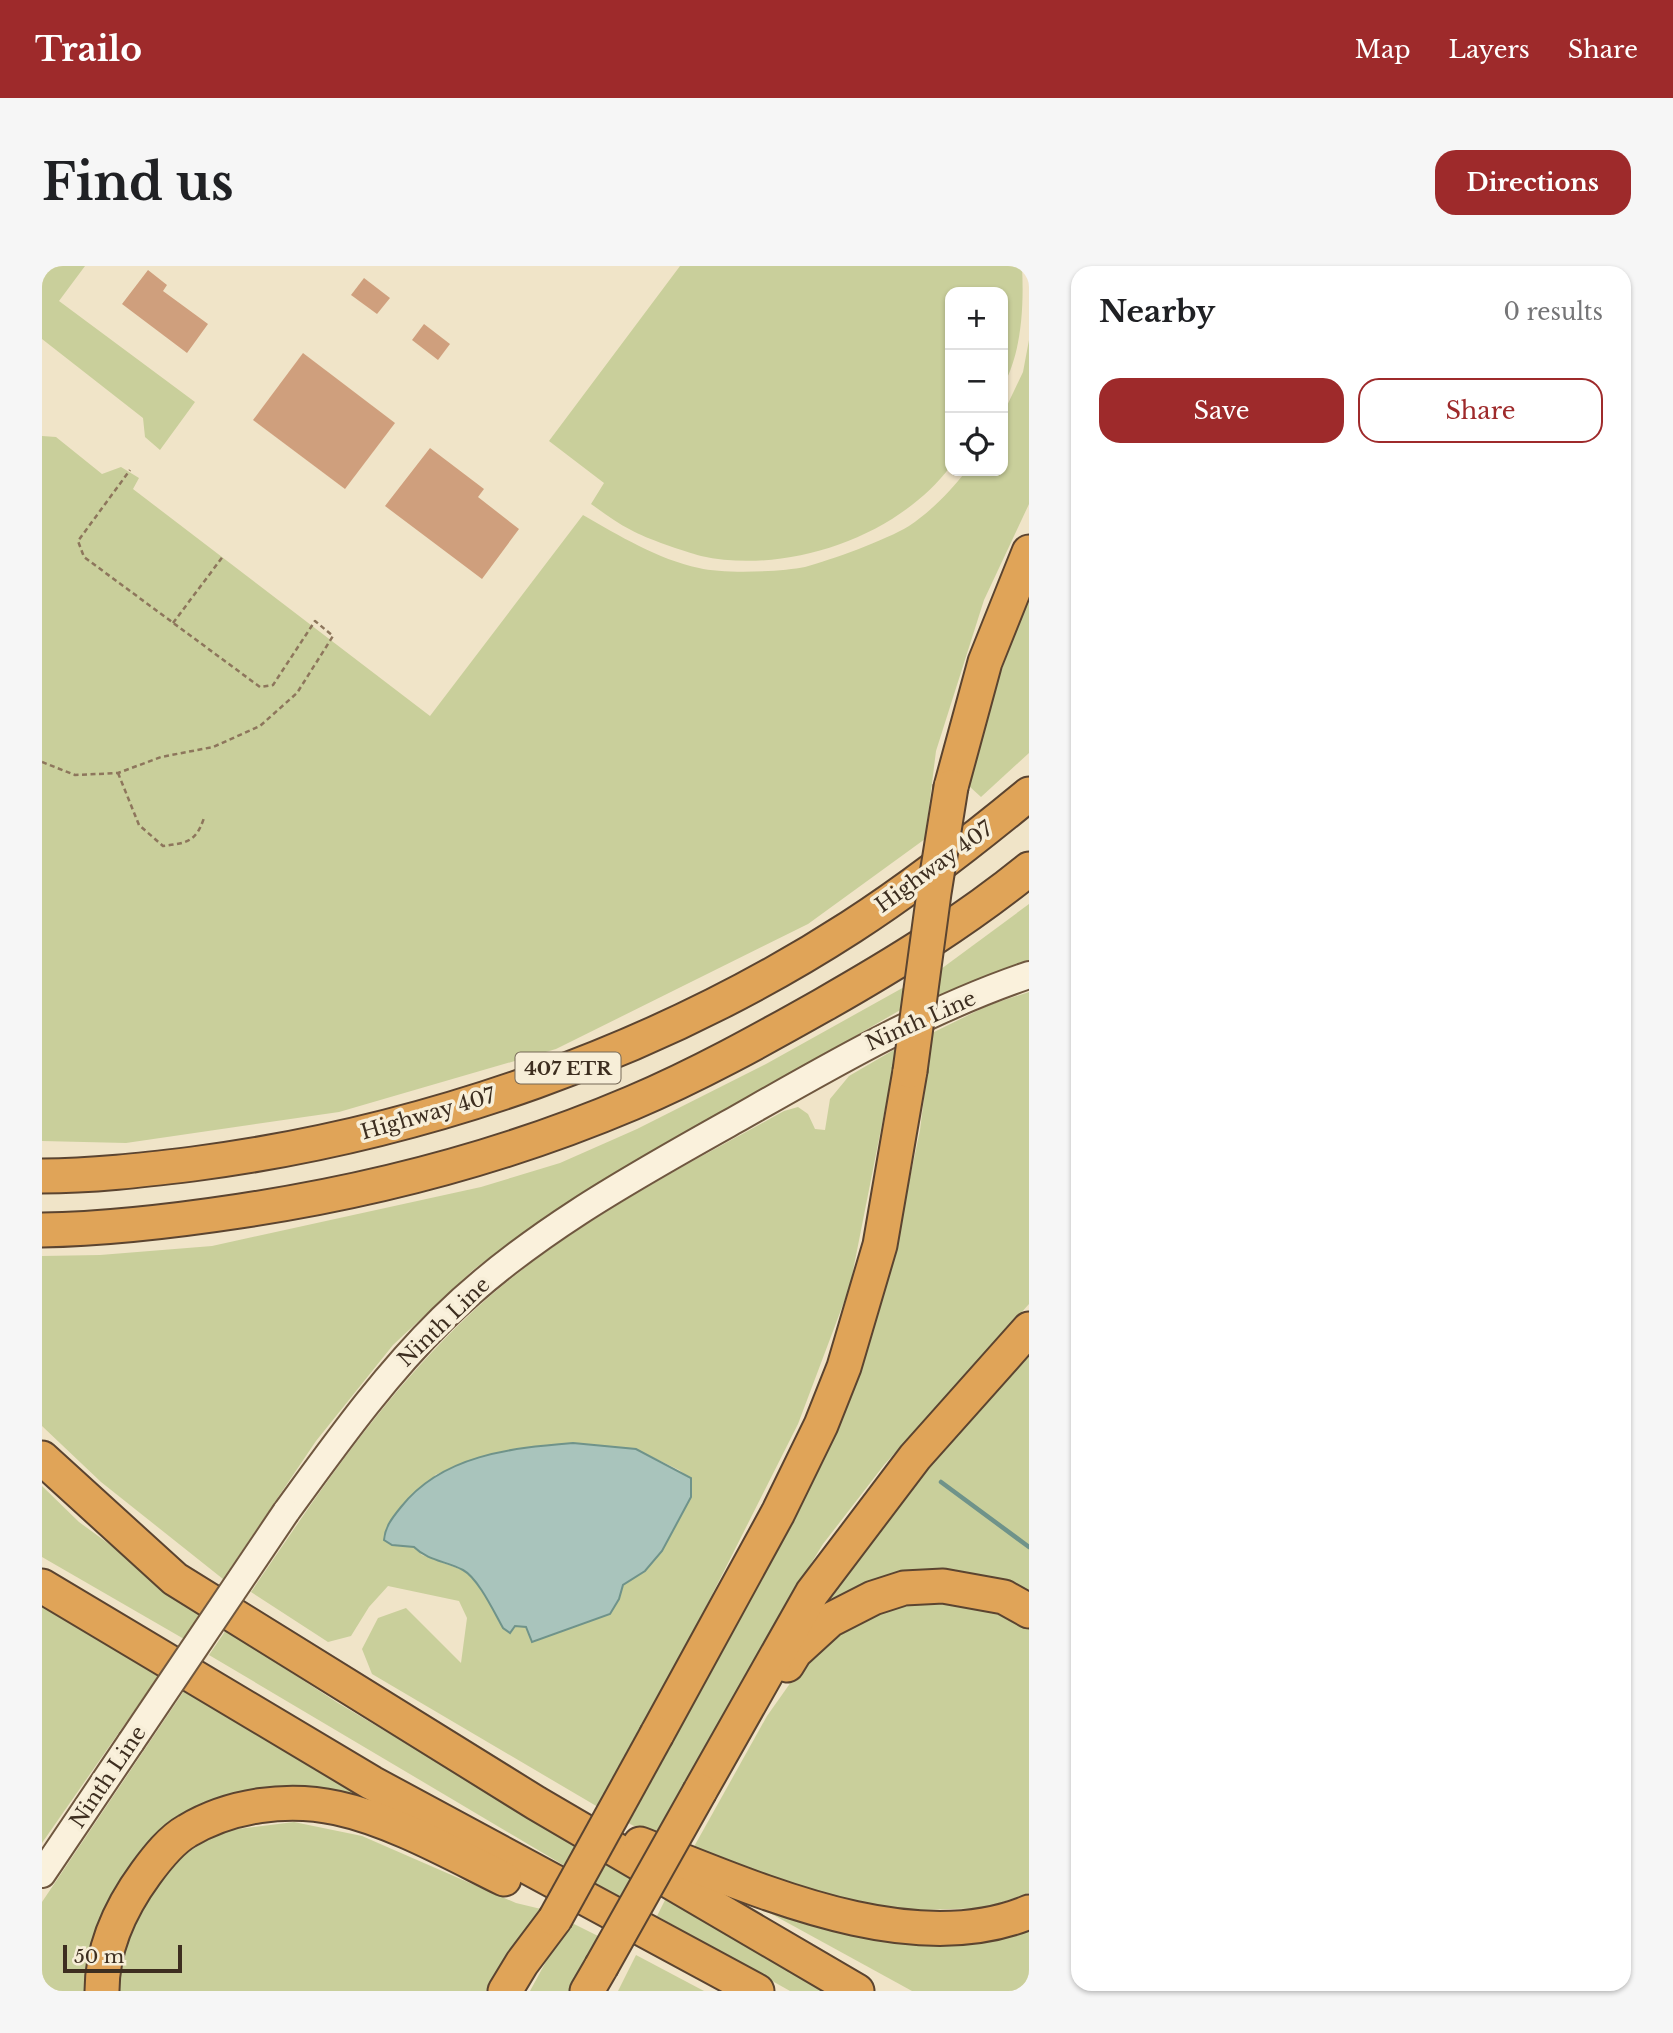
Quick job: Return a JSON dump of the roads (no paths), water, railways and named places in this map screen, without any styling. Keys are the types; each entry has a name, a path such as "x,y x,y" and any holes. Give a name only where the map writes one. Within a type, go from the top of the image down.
{"highway":[{"path":"518,1982 778,1513 821,1425 844,1367 880,1245 910,1070 951,787 985,662 1029,552"},
{"name":"Highway 407","path":"42,1176 143,1170 260,1155 376,1130 508,1091 664,1030 765,978 851,927 958,852 1029,794"},
{"name":"407 ETR","path":"42,1230 181,1220 313,1200 418,1176 530,1142 632,1103 738,1053 891,966 988,902 1029,869"},
{"path":"594,1979 812,1593 915,1457 1029,1329"},
{"path":"42,1458 175,1578 536,1804 857,1991"},
{"path":"42,1586 372,1783 757,1991"},
{"path":"700,1791 795,1652 830,1620 873,1598 904,1588 943,1586 1004,1597 1029,1611"},
{"path":"102,1991 110,1940 126,1900 156,1859 185,1832 219,1816 255,1806 292,1803 337,1808 406,1831 666,1959 687,1954"},
{"path":"536,1804 818,1910 884,1923 936,1929 980,1926 1029,1912"}],"main road":[{"name":"Ninth Line","path":"42,1874 286,1512 379,1387 443,1318 497,1271 578,1213 673,1155 865,1046 959,1002 1029,975"}],"water":[{"path":"573,1443 636,1449 691,1478 691,1497 662,1551 645,1571 623,1585 610,1614 532,1642 526,1627 515,1626 510,1633 503,1628 469,1574 431,1558 414,1547 392,1545 384,1540 390,1523 401,1507 436,1476 457,1465 502,1452"}],"waterway":[{"path":"941,1482 1029,1547"}]}
